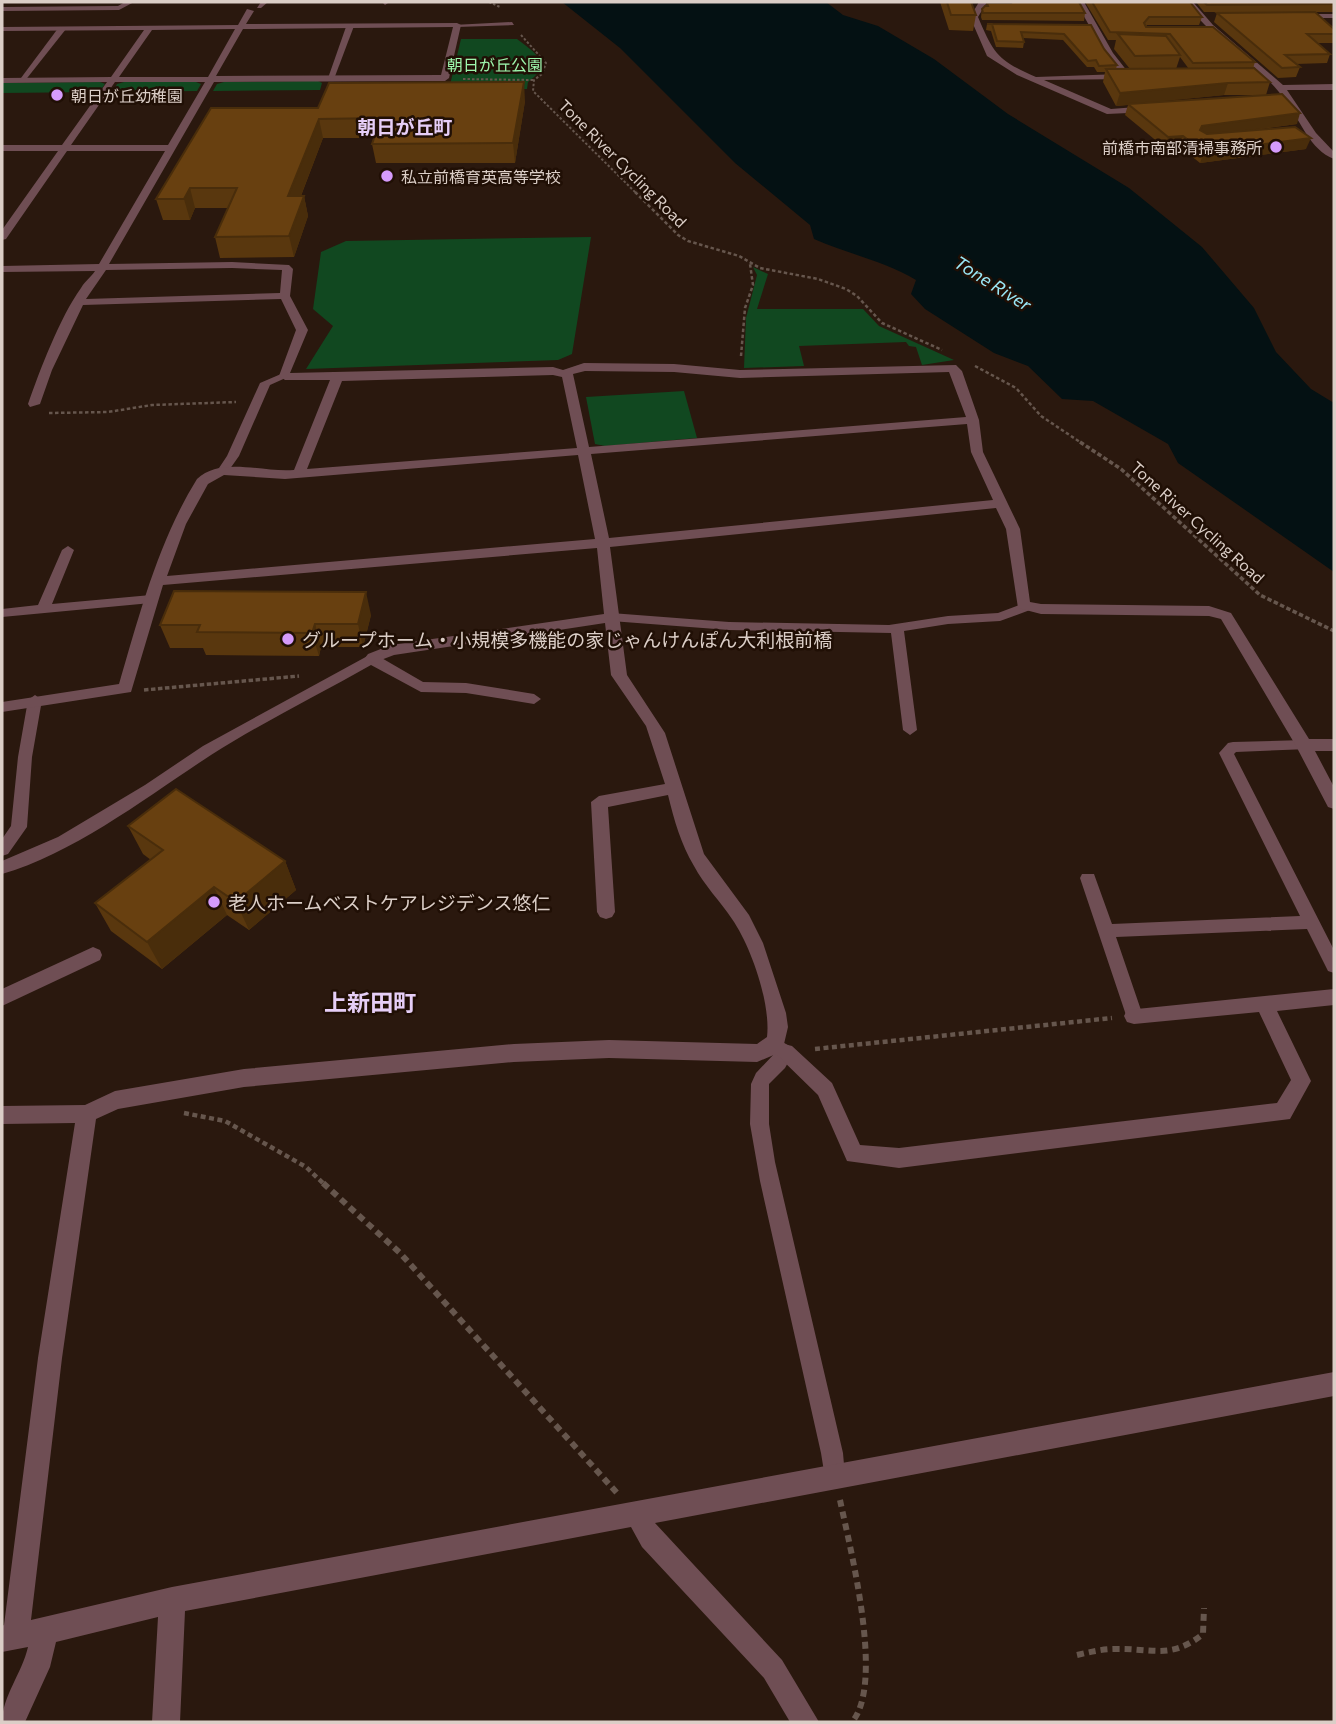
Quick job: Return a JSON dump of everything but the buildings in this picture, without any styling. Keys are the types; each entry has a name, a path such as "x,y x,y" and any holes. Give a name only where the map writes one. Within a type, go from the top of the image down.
{"street":[{"path":"10,7 119,8 130,2"},
{"path":"983,2 974,17 983,25 990,54 1020,73 1110,112 1158,108"},
{"path":"1080,2 1104,44 1127,76"},
{"path":"1189,2 1199,17 1281,88 1309,132 1334,156"},
{"path":"34,404 46,370 85,289 102,267 242,26 258,7"},
{"path":"1199,17 1209,16"},
{"path":"1289,16 1334,16"},
{"path":"1315,16 1325,25"},
{"path":"2,29 457,25 445,78 2,80"},
{"path":"1080,26 1094,26"},
{"path":"2,237 150,27"},
{"path":"1249,76 1266,75"},
{"path":"1036,79 1139,76"},
{"path":"325,90 330,79"},
{"path":"1281,88 1334,87"},
{"path":"1276,99 1290,99"},
{"path":"2,148 170,148"},
{"path":"2,269 232,265 285,267 288,269 285,296 302,330 285,376 553,371 565,373 584,367 674,368 740,374 952,368 956,371 973,420 977,452 1002,503 1017,545 1021,602 1025,607 1209,611 1226,616 1304,745 1334,803"},
{"path":"80,303 285,296"},
{"path":"565,373 571,379 603,543 621,681 654,725 697,858 742,917 757,951 778,1026 779,1048 825,1089 853,1154 899,1158 1283,1112 1301,1081 1264,1003"},
{"path":"299,473 337,377"},
{"path":"2,707 126,688 151,599 178,524 202,482 208,476 223,471 299,473 973,420"},
{"path":"157,581 603,543 1002,503"},
{"path":"373,658 391,650 593,622 611,617"},
{"path":"1304,745 1334,745"},
{"path":"606,912 599,802 674,788"},
{"path":"2,998 93,955"},
{"path":"1134,1016 1334,996"},
{"path":"2,1115 87,1114 116,1100 272,1075 514,1054 609,1049 757,1053 779,1048"},
{"path":"87,1114 9,1637 45,1631 172,1600 1334,1384"},
{"path":"640,1513 644,1528 651,1538 773,1670 805,1722"},
{"path":"166,1722 172,1600"},
{"path":"11,1722 37,1667 45,1631"}],"lane":[{"path":"457,25 517,24"},
{"path":"330,79 350,26"},
{"path":"21,80 62,29"},
{"path":"1201,30 1214,30"},
{"path":"1104,44 1117,44"},
{"path":"445,78 446,89"},
{"path":"1296,132 1309,132"},
{"path":"223,471 233,457 265,383 285,376"},
{"path":"43,609 68,550"},
{"path":"2,613 151,599"},
{"path":"611,617 729,626 897,629 948,620 1000,617 1025,607"},
{"path":"897,629 910,730"},
{"path":"2,867 63,841 150,789 208,750 373,658 374,662 421,687 466,688 534,699"},
{"path":"2,850 19,827 25,757 35,700"},
{"path":"1304,745 1233,747 1226,753 1334,966"},
{"path":"1088,878 1134,1016"},
{"path":"1104,931 1312,922"},
{"path":"779,1048 782,1060 765,1073 759,1088 760,1117 771,1184 832,1453 834,1476"}],"path":[{"path":"489,2 507,10"},
{"path":"445,78 534,80 543,75 545,60 540,52 522,40 517,24"},
{"name":"Tone River Cycling Road","path":"534,80 532,85 535,93 688,242 739,256 751,263 846,289 858,296 882,323 943,351"},
{"path":"740,374 741,334 754,275 749,265 751,263"},
{"name":"Tone River Cycling Road","path":"965,362 1016,388 1041,416 1121,469 1261,595 1334,631"},
{"path":"48,413 108,412 152,405 257,401"},
{"path":"126,688 145,690 346,672"},
{"path":"779,1048 1134,1016"},
{"path":"184,1089 181,1111 186,1115 225,1121 306,1167 391,1244 620,1497 640,1513"},
{"path":"834,1476 866,1625 867,1663 860,1714 852,1722"},
{"path":"1077,1655 1105,1649 1153,1654 1191,1645 1203,1634 1204,1608"}],"green space":[{"name":"朝日が丘公園","path":"461,39 517,39 539,59 540,69 528,82 527,89 449,89"},
{"path":"224,82 322,83 320,90 213,91 217,84"},
{"path":"2,83 105,84 99,92 2,93"},
{"path":"117,84 201,84 197,91 113,92"},
{"path":"591,237 572,354 558,360 306,369 333,326 313,309 321,252 346,241"},
{"path":"753,267 768,274 757,309 863,309 879,326 954,360 922,365 916,347 909,346 906,342 799,346 804,366 744,368 746,318 757,275"},
{"path":"684,391 697,438 605,446 595,444 586,397"}],"water":[{"name":"Tone River","path":"562,2 826,2 843,15 878,26 934,59 1008,114 1129,188 1202,247 1254,308 1276,352 1311,389 1334,403 1334,572 1178,463 1168,444 1093,401 1062,399 1028,366 994,353 925,309 911,294 916,280 814,239 810,225 735,163 620,48"}],"place":[{"name":"朝日が丘幼稚園","path":"57,95"},
{"name":"前橋市南部清掃事務所","path":"1276,147"},
{"name":"私立前橋育英高等学校","path":"387,176"},
{"name":"グループホーム・小規模多機能の家じゃんけんぽん大利根前橋","path":"288,639"},
{"name":"老人ホームベストケアレジデンス悠仁","path":"214,902"}],"district":[{"name":"朝日が丘町","path":"405,126"},
{"name":"上新田町","path":"370,1002"}]}
